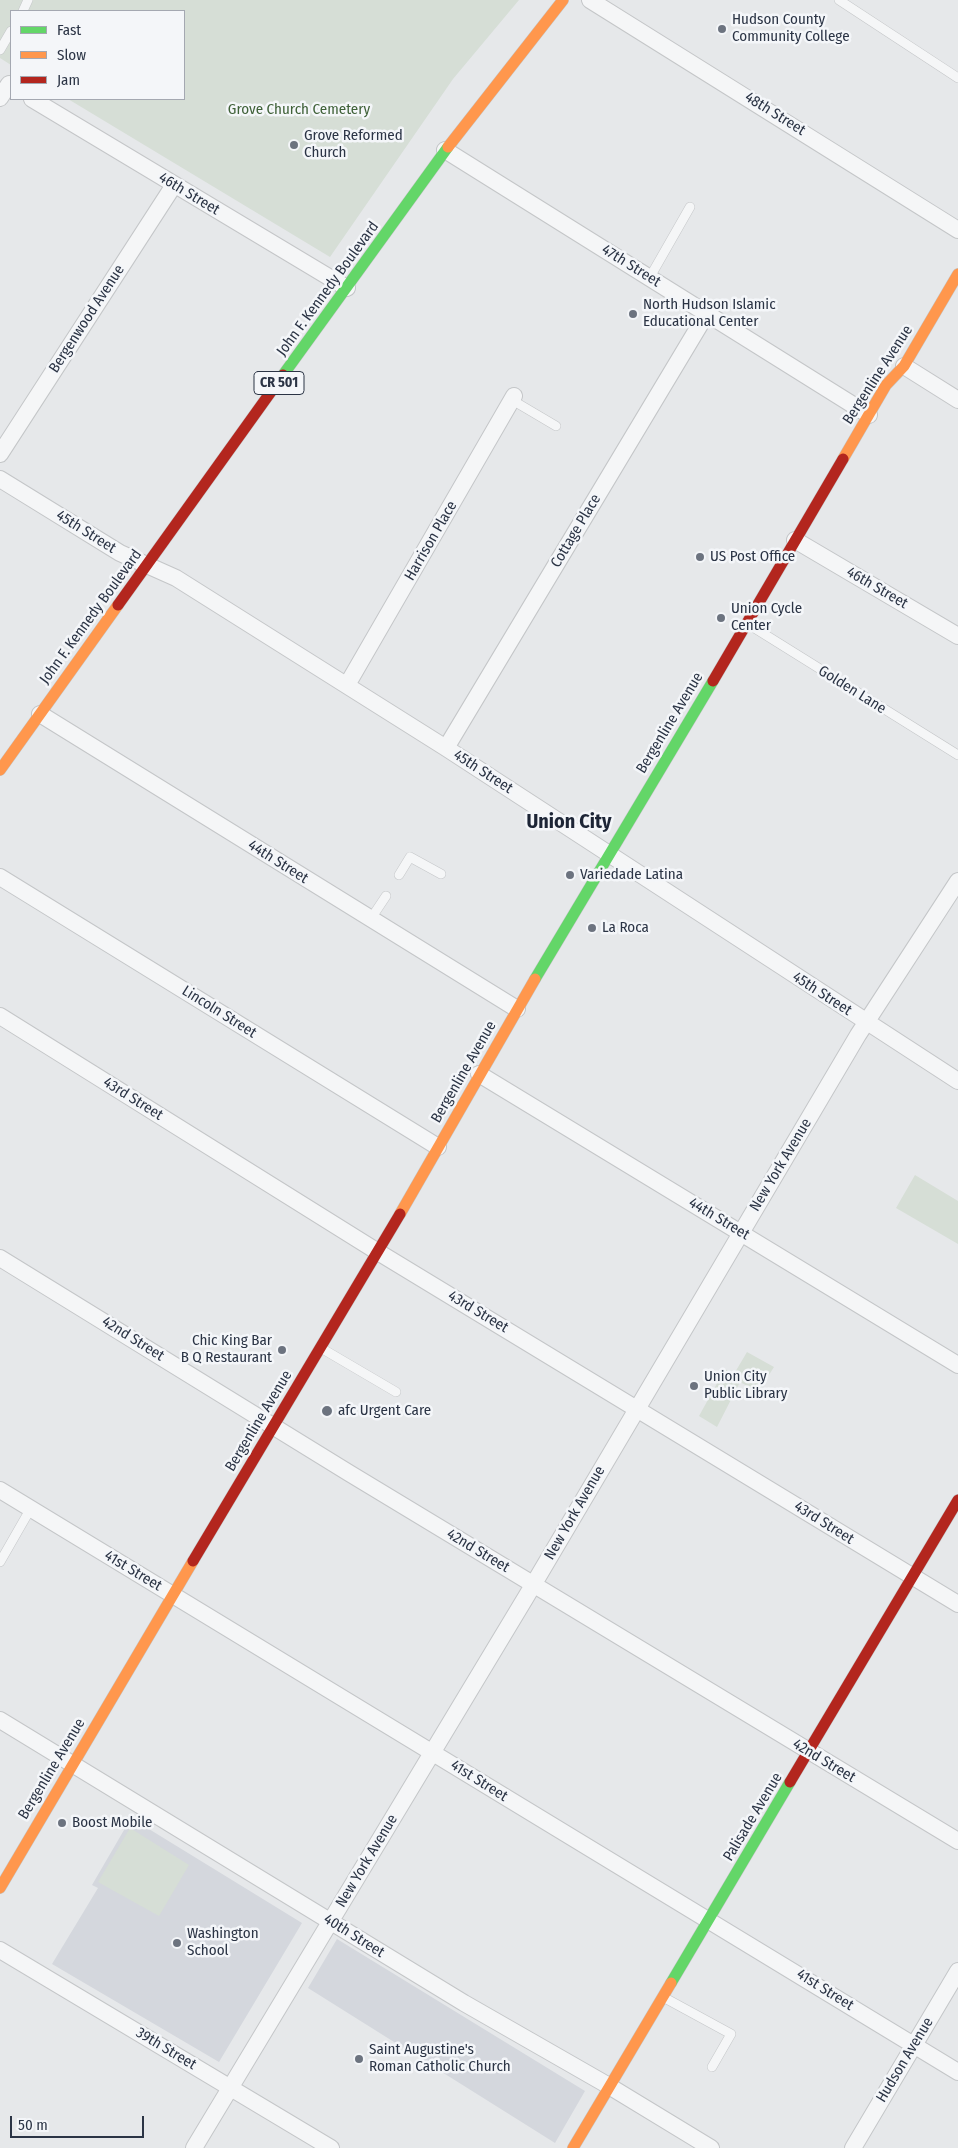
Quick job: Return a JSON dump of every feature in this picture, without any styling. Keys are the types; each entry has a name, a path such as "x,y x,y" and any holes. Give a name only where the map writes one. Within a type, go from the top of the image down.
{"street":[{"name":"John F. Kennedy Boulevard","path":"0,770 445,150 563,0"},
{"name":"48th Street","path":"590,0 958,230"},
{"name":"46th Street","path":"34,100 347,288"},
{"name":"47th Street","path":"445,150 869,414"},
{"name":"Bergenwood Avenue","path":"0,454 174,185"},
{"name":"Bergenline Avenue","path":"0,1888 72,1763 174,1596 273,1426 378,1252 517,1009 747,624 886,385 904,366 958,274"},
{"name":"Cottage Place","path":"446,748 707,313"},
{"path":"904,366 958,400"},
{"name":"Harrison Place","path":"347,685 513,398"},
{"name":"45th Street","path":"0,479 120,553 176,578 347,685 958,1081"},
{"name":"46th Street","path":"795,540 958,636"},
{"name":"44th Street","path":"40,714 370,920 517,1009"},
{"name":"Lincoln Street","path":"0,877 438,1147"},
{"name":"New York Avenue","path":"194,2148 229,2086 331,1922 533,1584 740,1232 866,1023 958,881"},
{"name":"43rd Street","path":"0,1016 378,1252 958,1604"},
{"name":"44th Street","path":"479,1074 958,1365"},
{"name":"42nd Street","path":"0,1258 273,1426 958,1841"},
{"name":"41st Street","path":"0,1490 958,2072"},
{"name":"Palisade Avenue","path":"573,2148 958,1500"},
{"name":"40th Street","path":"0,1720 464,2003 609,2086 710,2148"},
{"name":"39th Street","path":"0,1950 331,2148"},
{"name":"Hudson Avenue","path":"853,2148 958,1971"}],"lane":[{"path":"839,0 958,78"},
{"path":"0,50 10,33"},
{"path":"650,277 690,207"},
{"path":"513,398 556,426"},
{"name":"Golden Lane","path":"747,624 958,755"},
{"path":"399,874 410,857 441,874"},
{"path":"370,920 386,896"},
{"path":"320,1348 396,1392"},
{"path":"0,1562 31,1508"},
{"path":"662,1997 730,2034 712,2067"}],"shaded area":[{"name":"Washington School","path":"131,1818 302,1923 219,2062 52,1964 98,1888 92,1885"},
{"path":"337,1939 585,2091 555,2143 308,1988"}],"green space":[{"name":"Grove Church Cemetery","path":"0,0 519,0 453,79 330,257 70,100 185,100 185,10 10,10 10,64 0,58"},
{"path":"915,1175 958,1201 958,1244 896,1208"},
{"path":"747,1352 774,1367 758,1392 740,1382 717,1427 699,1416 725,1369 734,1374"},
{"path":"130,1828 189,1865 159,1916 98,1882"}],"traffic: fast":[{"path":"283,375 448,147"},
{"path":"535,979 713,681"},
{"path":"671,1983 790,1782"}],"traffic: slow":[{"path":"448,147 563,0"},
{"path":"843,459 886,385 904,366 958,274"},
{"path":"0,770 118,605"},
{"path":"400,1214 535,979"},
{"path":"0,1888 193,1561"},
{"path":"573,2148 671,1983"}],"traffic: jam":[{"path":"118,605 283,375"},
{"path":"713,681 843,459"},
{"path":"193,1561 400,1214"},
{"path":"790,1782 958,1500"}],"place":[{"name":"Hudson County Community College","path":"722,29"},
{"name":"Grove Reformed Church","path":"294,145"},
{"name":"North Hudson Islamic Educational Center","path":"633,314"},
{"name":"US Post Office","path":"700,557"},
{"name":"Union Cycle Center","path":"721,618"},
{"name":"Variedade Latina","path":"570,875"},
{"name":"La Roca","path":"592,928"},
{"name":"Chic King Bar B Q Restaurant","path":"282,1350"},
{"name":"Union City Public Library","path":"694,1386"},
{"name":"afc Urgent Care","path":"327,1411"},
{"name":"Boost Mobile","path":"62,1823"},
{"name":"Washington School","path":"177,1943"},
{"name":"Saint Augustine's Roman Catholic Church","path":"359,2059"}],"district":[{"name":"Union City","path":"569,822"}]}
